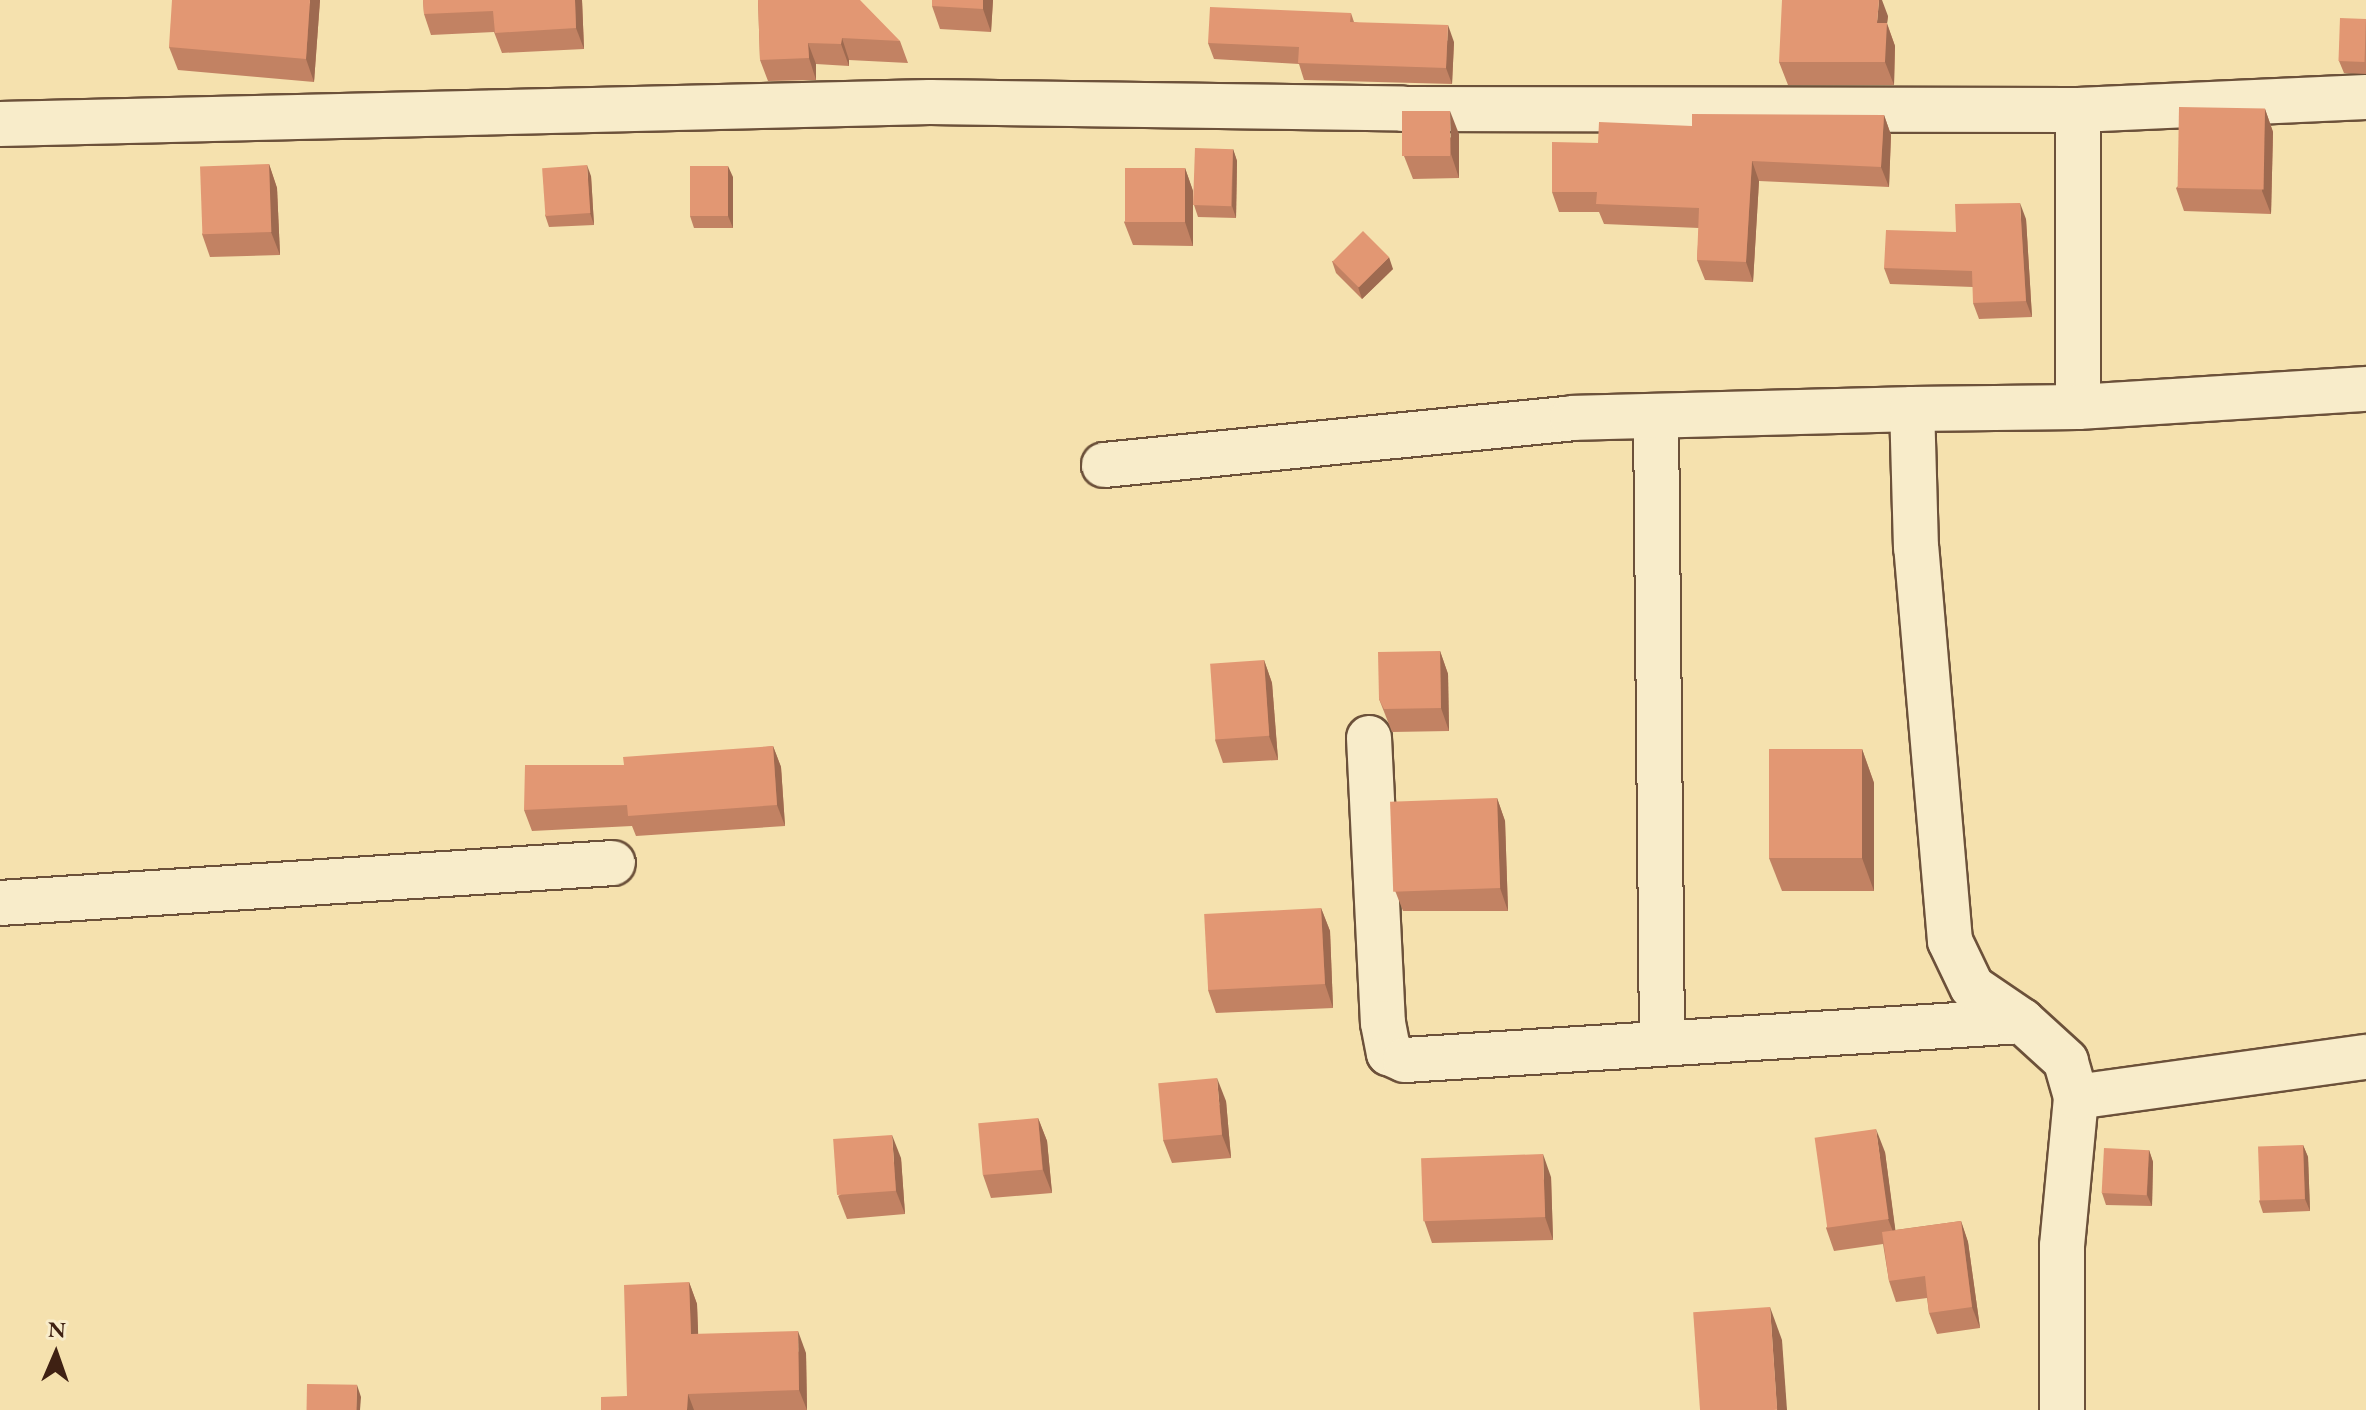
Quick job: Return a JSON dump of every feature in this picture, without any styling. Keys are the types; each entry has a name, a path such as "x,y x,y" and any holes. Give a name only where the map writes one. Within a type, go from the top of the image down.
{"street":[{"path":"0,124 930,102 1403,109 2078,110 2366,97"},
{"path":"2078,110 2078,407"},
{"path":"1104,465 1572,418 2078,407 2366,389"},
{"path":"1912,409 1916,548 1950,941 1972,987 2022,1021 2066,1061 2076,1097 2062,1246 2062,1410"},
{"path":"1656,417 1662,1043"},
{"path":"1369,738 1383,1023 1389,1053 1405,1060 2022,1021"},
{"path":"0,903 613,863"},
{"path":"2076,1097 2366,1057"}],"building":[{"path":"172,0 310,0 306,59 169,47"},
{"path":"423,0 575,0 576,28 495,33 493,11 424,14"},
{"path":"758,0 860,0 900,41 842,38 841,44 808,43 809,58 760,60"},
{"path":"932,0 983,0 983,9 932,6"},
{"path":"1782,0 1879,0 1877,23 1887,23 1885,62 1779,62"},
{"path":"1210,7 1351,13 1350,22 1448,25 1446,68 1298,63 1299,47 1208,43"},
{"path":"2340,18 2366,19 2364,62 2338,61"},
{"path":"2179,107 2265,109 2264,189 2178,188"},
{"path":"1402,111 1450,111 1450,156 1402,156"},
{"path":"1692,114 1884,115 1881,167 1752,161 1746,262 1697,260 1699,208 1596,204 1597,192 1552,192 1552,142 1598,143 1599,122 1692,126"},
{"path":"1195,148 1233,149 1231,206 1193,205"},
{"path":"269,164 271,232 202,234 200,166"},
{"path":"587,165 590,213 545,216 542,168"},
{"path":"690,166 728,166 728,216 690,216"},
{"path":"1125,168 1185,168 1185,222 1125,222"},
{"path":"2020,203 2026,301 1973,303 1972,271 1884,268 1886,230 1956,232 1955,204"},
{"path":"1363,231 1389,257 1359,288 1333,261"},
{"path":"1440,651 1441,708 1384,709 1379,699 1378,652"},
{"path":"1264,660 1269,736 1215,740 1210,664"},
{"path":"773,746 777,805 628,816 627,805 524,810 525,765 624,765 623,757"},
{"path":"1769,749 1862,749 1862,858 1769,858"},
{"path":"1497,798 1500,888 1393,892 1390,802"},
{"path":"1321,908 1325,984 1208,990 1204,914"},
{"path":"1217,1078 1222,1135 1163,1140 1158,1083"},
{"path":"1038,1118 1043,1170 983,1175 978,1123"},
{"path":"1876,1129 1889,1219 1827,1228 1815,1138"},
{"path":"892,1135 896,1191 837,1195 833,1139"},
{"path":"2303,1145 2305,1199 2260,1201 2258,1147"},
{"path":"2104,1148 2149,1150 2147,1195 2102,1193"},
{"path":"1543,1154 1545,1217 1423,1221 1421,1158"},
{"path":"1961,1221 1972,1307 1929,1313 1925,1276 1889,1281 1882,1232"},
{"path":"689,1282 691,1334 798,1331 799,1390 688,1394 687,1410 601,1410 601,1397 627,1396 624,1285"},
{"path":"1770,1307 1777,1410 1700,1410 1693,1312"},
{"path":"307,1384 357,1385 357,1410 307,1410"}]}
